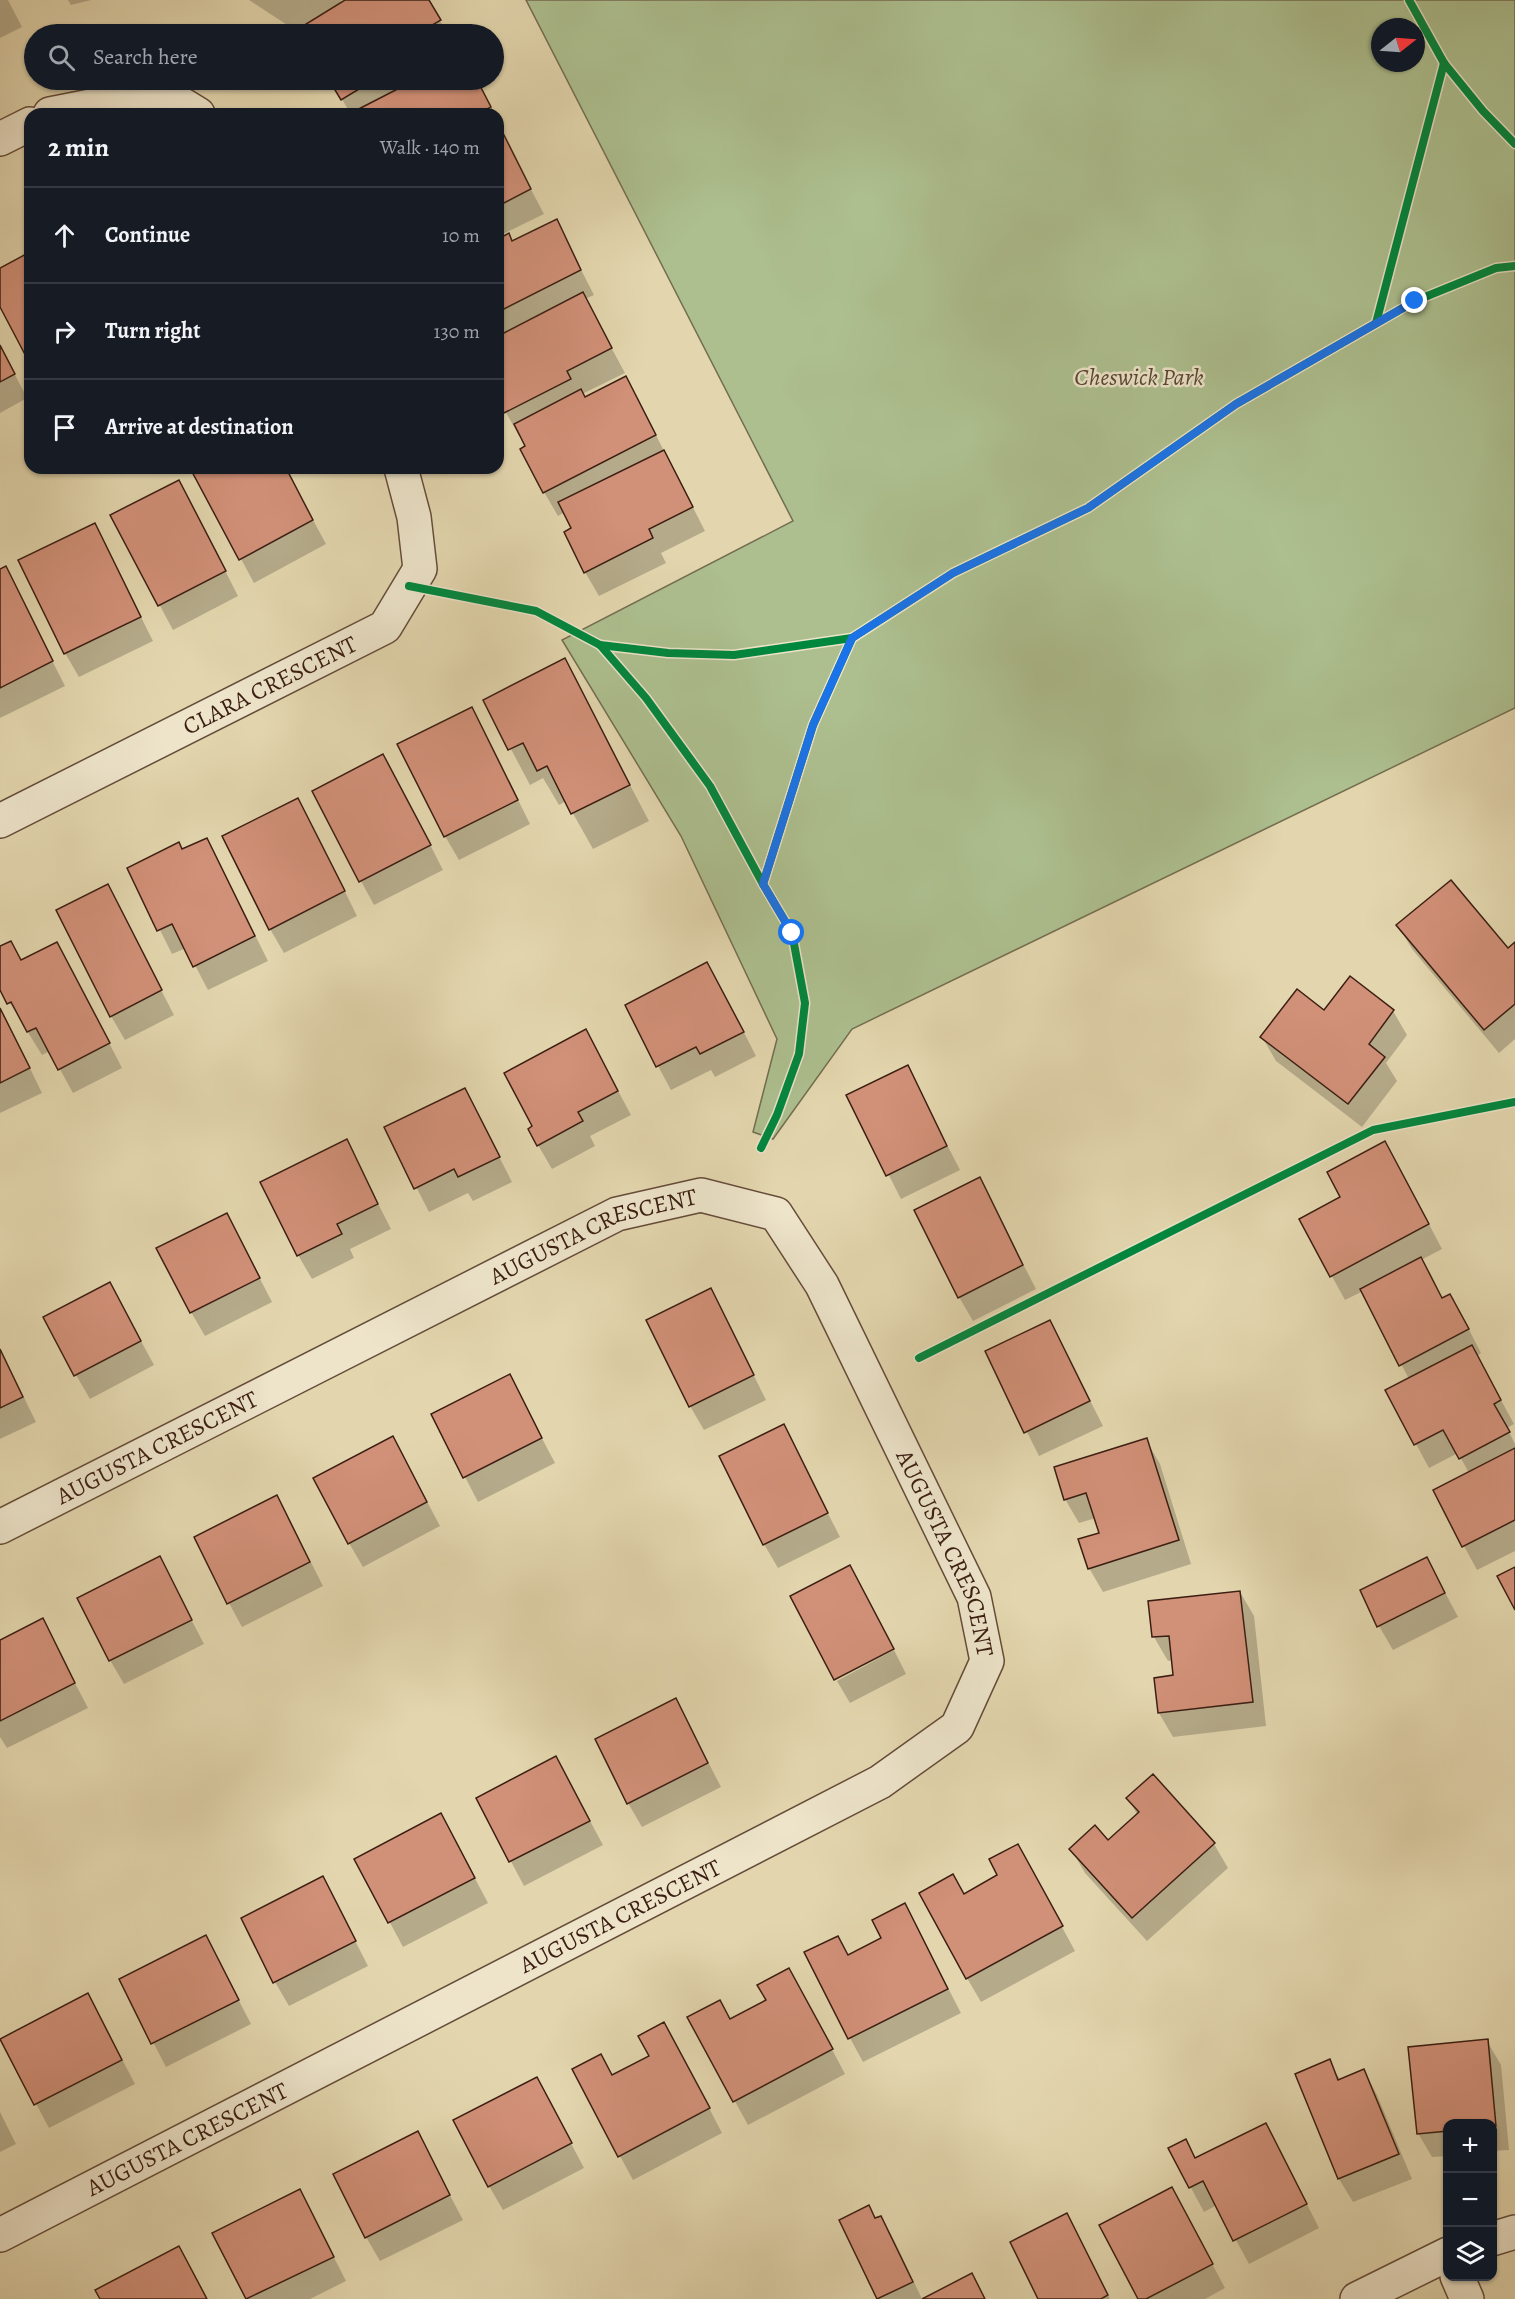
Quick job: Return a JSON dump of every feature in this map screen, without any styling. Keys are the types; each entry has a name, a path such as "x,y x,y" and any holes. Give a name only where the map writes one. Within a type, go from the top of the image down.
{"street":[{"path":"81,108 162,92 188,108"},
{"path":"0,139 24,127"},
{"name":"CLARA CRESCENT","path":"0,821 385,627 420,569 414,517 402,474"},
{"name":"AUGUSTA CRESCENT","path":"0,1527 617,1214 701,1194 776,1214 822,1285 974,1597 987,1661 957,1727 880,1782 0,2235"},
{"path":"1497,2237 1515,2232"},
{"path":"1357,2299 1443,2257"},
{"path":"1459,2281 1467,2299"}],"green space":[{"name":"Cheswick Park","path":"526,0 1515,0 1515,708 852,1029 773,1139 753,1132 777,1039 681,836 562,640 793,521"}],"building":[{"path":"345,0 429,0 441,20 434,24 306,24"},
{"path":"335,90 358,90 341,100"},
{"path":"396,90 482,90 491,107 489,108 361,108"},
{"path":"504,135 531,189 504,203"},
{"path":"557,219 581,270 504,309 504,236 509,233 512,241"},
{"path":"24,255 24,353 0,307 0,268"},
{"path":"583,292 612,348 567,371 571,379 504,413 504,333"},
{"path":"0,345 15,374 0,382"},
{"path":"626,376 656,435 543,493 520,449 525,446 514,424 581,389 585,397"},
{"path":"664,450 693,507 649,529 653,538 584,573 564,532 571,528 558,502"},
{"path":"193,474 289,474 313,520 239,560"},
{"path":"179,480 226,571 158,606 110,515"},
{"path":"95,523 141,617 64,654 18,560"},
{"path":"6,566 53,661 0,688 0,569"},
{"path":"565,658 630,785 571,814 547,766 537,771 523,743 508,750 483,700"},
{"path":"472,707 518,800 444,837 397,744"},
{"path":"383,754 431,845 359,882 312,791"},
{"path":"298,798 345,891 269,930 222,836"},
{"path":"207,838 255,936 193,967 172,924 157,931 127,868 179,842 182,849"},
{"path":"1451,880 1508,948 1515,942 1515,1004 1484,1030 1396,925"},
{"path":"108,884 162,990 110,1017 56,910"},
{"path":"11,941 21,960 57,942 110,1043 58,1070 36,1028 27,1032 11,1002 7,1004 0,990 0,946"},
{"path":"707,962 744,1032 700,1054 696,1047 656,1067 625,1005"},
{"path":"1350,976 1394,1010 1369,1044 1385,1057 1348,1104 1260,1037 1297,989 1324,1010"},
{"path":"0,1008 30,1068 0,1083"},
{"path":"586,1029 618,1091 578,1112 583,1121 537,1146 528,1129 532,1126 504,1073"},
{"path":"908,1065 947,1146 886,1176 846,1095"},
{"path":"465,1088 500,1157 458,1177 454,1169 414,1189 384,1127"},
{"path":"347,1139 378,1204 337,1224 342,1234 297,1256 260,1182"},
{"path":"1385,1141 1429,1224 1330,1277 1299,1219 1340,1197 1327,1172"},
{"path":"980,1177 1023,1265 958,1298 914,1210"},
{"path":"227,1213 260,1278 190,1313 156,1248"},
{"path":"1421,1257 1442,1298 1450,1294 1469,1329 1399,1366 1360,1289"},
{"path":"110,1282 141,1341 74,1376 43,1317"},
{"path":"711,1288 754,1375 689,1407 646,1320"},
{"path":"1050,1320 1090,1401 1024,1433 985,1351"},
{"path":"1472,1345 1501,1400 1494,1404 1510,1432 1459,1459 1443,1430 1414,1445 1385,1390"},
{"path":"0,1349 23,1397 0,1408"},
{"path":"510,1374 542,1438 463,1478 431,1414"},
{"path":"784,1424 828,1513 763,1545 719,1456"},
{"path":"393,1436 427,1502 348,1544 313,1478"},
{"path":"1147,1438 1179,1540 1088,1569 1078,1539 1099,1533 1086,1493 1064,1500 1054,1467"},
{"path":"1515,1448 1515,1520 1462,1547 1433,1490"},
{"path":"277,1495 310,1562 227,1604 194,1537"},
{"path":"160,1556 192,1620 109,1661 77,1598"},
{"path":"1427,1557 1445,1593 1377,1627 1360,1590"},
{"path":"850,1565 894,1649 834,1680 790,1596"},
{"path":"1515,1567 1515,1610 1497,1576"},
{"path":"1240,1591 1253,1702 1158,1713 1154,1678 1173,1675 1169,1636 1152,1637 1148,1601"},
{"path":"43,1618 75,1683 0,1721 0,1640"},
{"path":"676,1698 708,1763 627,1804 595,1739"},
{"path":"556,1756 590,1821 509,1862 476,1798"},
{"path":"1153,1774 1215,1843 1132,1918 1069,1849 1095,1825 1108,1840 1139,1812 1126,1798"},
{"path":"441,1813 475,1878 388,1923 354,1859"},
{"path":"1018,1844 1063,1926 966,1979 919,1893 953,1874 964,1894 997,1875 989,1859"},
{"path":"323,1876 356,1941 273,1983 241,1918"},
{"path":"905,1903 948,1989 848,2039 804,1952 838,1936 848,1955 881,1938 872,1920"},
{"path":"206,1935 239,2000 151,2044 119,1979"},
{"path":"789,1968 833,2049 733,2102 687,2017 720,2000 730,2019 766,2000 757,1985"},
{"path":"88,1993 122,2060 34,2105 0,2039"},
{"path":"664,2022 710,2108 618,2157 572,2069 601,2054 612,2075 649,2056 638,2036"},
{"path":"1488,2039 1495,2119 1443,2119 1443,2131 1417,2134 1408,2047"},
{"path":"1330,2059 1338,2080 1364,2069 1399,2154 1338,2179 1295,2074"},
{"path":"537,2077 572,2143 488,2187 453,2120"},
{"path":"1266,2123 1307,2204 1233,2241 1203,2181 1189,2188 1168,2148 1186,2139 1195,2158"},
{"path":"418,2131 450,2195 365,2238 333,2174"},
{"path":"1172,2187 1213,2264 1146,2299 1138,2299 1099,2225"},
{"path":"300,2189 334,2257 246,2299 212,2233"},
{"path":"869,2205 875,2218 881,2216 913,2282 877,2299 839,2220"},
{"path":"1067,2213 1108,2295 1101,2299 1038,2299 1010,2242"},
{"path":"179,2246 207,2299 100,2299 95,2290"},
{"path":"972,2273 985,2299 922,2299"}],"cycle path":[{"path":"1409,0 1444,63 1483,111 1515,144"},
{"path":"1376,323 1444,63"},
{"path":"761,1148 777,1115 799,1054 805,1003 792,933 763,884 813,725 852,638 953,573 1088,508 1236,404 1415,301 1496,268 1515,266"},
{"path":"409,586 536,611 600,645 646,698 710,786 763,884"},
{"path":"600,645 668,653 734,655 852,638"},
{"path":"919,1358 1373,1130 1515,1102"}],"route":[{"path":"792,933 763,884 813,725 852,638 953,573 1088,508 1236,404 1415,301"}]}
